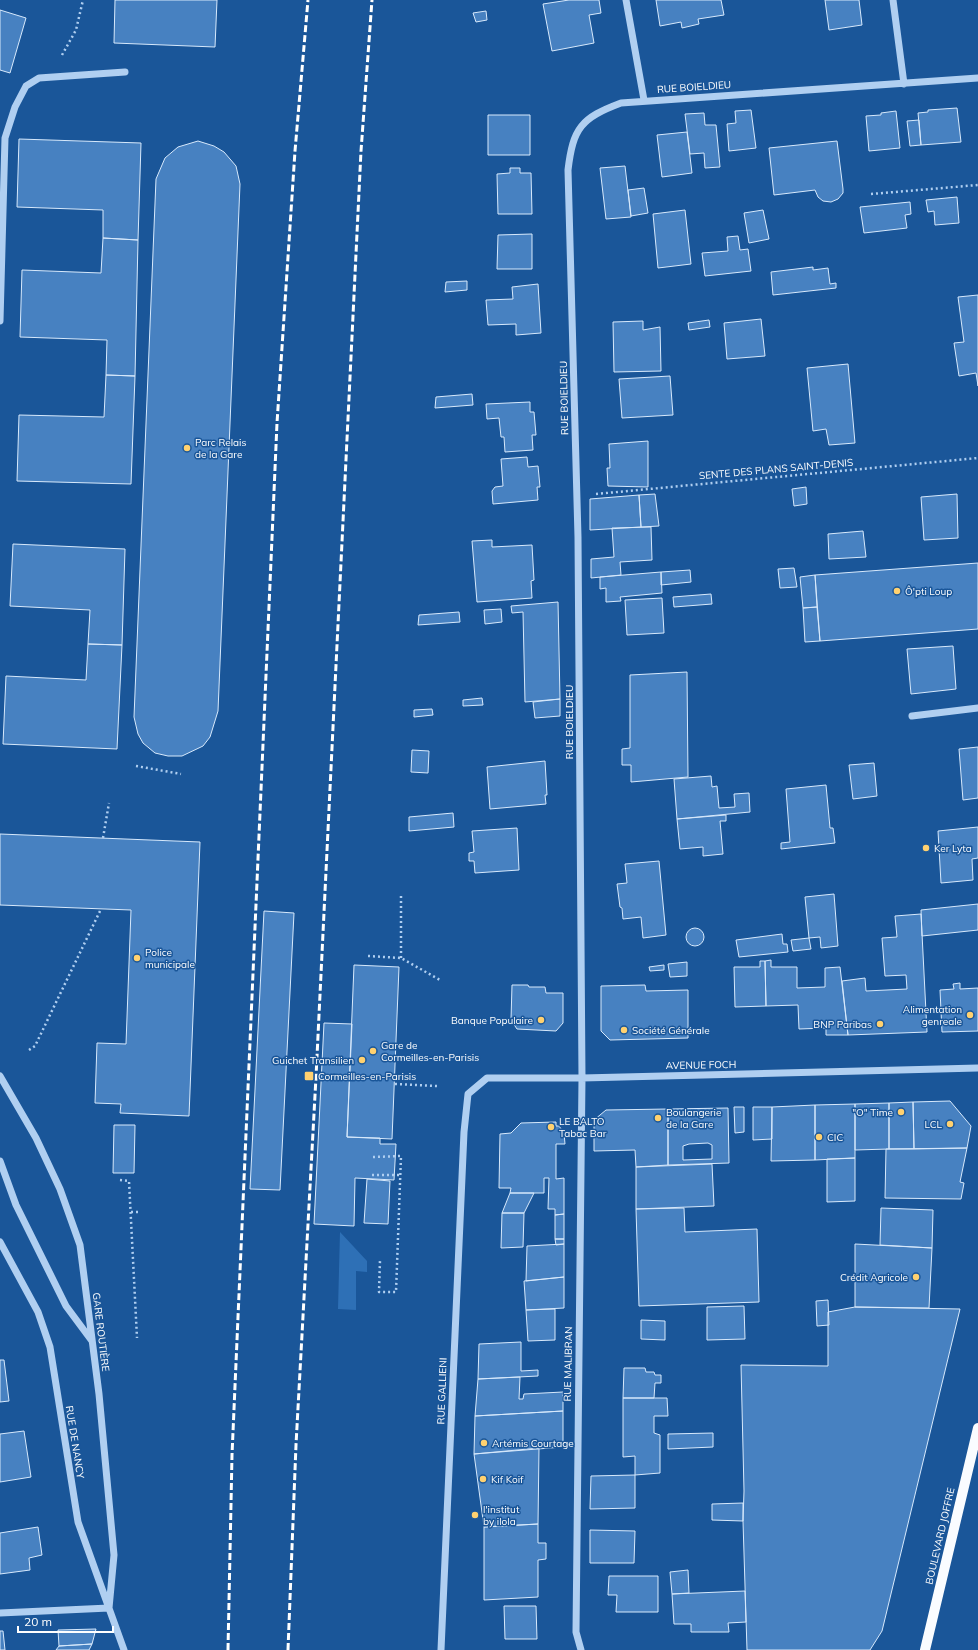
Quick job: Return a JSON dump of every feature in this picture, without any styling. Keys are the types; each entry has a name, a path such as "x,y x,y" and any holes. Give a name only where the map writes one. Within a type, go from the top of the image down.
{"main road":[{"name":"BOULEVARD JOFFRE","path":"925,1650 978,1428"}],"street":[{"path":"626,0 644,100"},
{"path":"893,0 904,84"},
{"path":"0,321 5,138 15,108 26,86 39,78 125,72"},
{"name":"RUE BOIELDIEU","path":"582,1078 578,553 568,170 570,148 578,129 588,119 600,111 621,103 644,100 978,78"},
{"path":"912,716 978,708"},
{"name":"AVENUE FOCH","path":"464,1132 468,1094 487,1078 582,1078 978,1068"},
{"name":"GARE ROUTIÈRE","path":"0,1076 36,1138 60,1189 80,1245 93,1341 114,1555 109,1608"},
{"name":"RUE MALIBRAN","path":"581,1650 576,1632 582,1078"},
{"name":"RUE GALLIENI","path":"441,1650 464,1132"},
{"path":"0,1161 16,1205 66,1306 93,1341"},
{"name":"RUE DE NANCY","path":"0,1242 38,1312 50,1347 78,1522 124,1650"},
{"path":"0,1613 109,1608"}],"path":[{"path":"51,77 76,30 83,0"},
{"path":"871,194 978,185"},
{"name":"SENTE DES PLANS SAINT-DENIS","path":"576,496 978,458"},
{"path":"136,766 181,774"},
{"path":"103,838 109,803"},
{"path":"401,896 401,958"},
{"path":"29,1050 35,1046 101,909"},
{"path":"368,956 401,958 440,980"},
{"path":"395,1084 437,1086"},
{"path":"373,1157 401,1156 396,1292 379,1292 380,1260"},
{"path":"372,1175 400,1175"},
{"path":"120,1180 129,1181 137,1338"},
{"path":"131,1212 139,1212"}],"shaded area":[{"path":"340,1232 367,1261 367,1272 356,1271 356,1310 338,1309"}],"building":[{"path":"115,0 217,0 215,47 114,43"},
{"path":"569,0 599,0 601,13 589,15 594,43 552,51 543,4"},
{"path":"656,0 721,0 724,15 698,19 699,24 682,28 681,22 660,26"},
{"path":"825,0 859,0 862,25 829,30"},
{"path":"0,10 26,18 10,73 0,70"},
{"path":"486,11 487,20 476,22 473,13"},
{"path":"957,108 961,142 921,145 918,113 928,112 928,110"},
{"path":"751,110 756,148 729,151 727,124 736,123 735,111"},
{"path":"896,111 900,148 869,151 866,116 881,115 881,113"},
{"path":"704,113 705,125 716,125 720,167 705,168 704,153 690,154 685,114"},
{"path":"488,115 530,115 530,155 488,155"},
{"path":"919,120 921,145 910,146 907,121"},
{"path":"687,132 692,173 662,177 657,135"},
{"path":"19,139 141,143 138,240 103,238 103,210 17,207"},
{"name":"Parc Relais de la Gare","path":"198,141 214,146 224,152 236,166 240,184 218,711 210,737 203,746 182,756 168,756 155,753 143,743 138,734 134,717 156,179 165,158 178,147"},
{"path":"837,141 843,189 843,193 838,199 831,202 823,201 818,197 815,190 774,195 769,148"},
{"path":"625,166 631,217 606,219 600,168"},
{"path":"510,168 520,168 520,173 531,173 532,214 498,214 497,174 510,173"},
{"path":"644,188 648,213 631,216 628,190"},
{"path":"957,197 959,223 935,225 934,211 928,212 926,200"},
{"path":"910,202 911,214 905,215 907,228 864,233 860,207"},
{"path":"685,210 691,264 658,268 653,214"},
{"path":"763,210 769,239 749,243 744,213"},
{"path":"532,234 532,269 497,269 498,235"},
{"path":"738,236 740,250 748,249 751,271 705,276 702,253 728,251 727,237"},
{"path":"103,238 138,240 135,376 106,375 107,340 20,337 22,270 101,273"},
{"path":"813,267 813,270 828,268 830,284 836,283 836,288 773,295 771,272"},
{"path":"467,281 467,290 445,292 446,282"},
{"path":"538,284 541,333 516,335 516,324 488,325 486,300 513,299 512,287"},
{"path":"978,295 978,386 976,373 959,376 954,343 964,342 958,297"},
{"path":"761,319 765,356 727,359 724,323"},
{"path":"709,320 710,327 689,330 688,323"},
{"path":"643,321 643,330 660,327 661,371 614,372 613,322"},
{"path":"848,364 855,443 829,445 826,429 813,431 807,368"},
{"path":"106,375 135,376 131,484 17,481 19,415 104,417"},
{"path":"670,376 673,415 622,418 619,379"},
{"path":"472,394 473,405 435,408 436,397"},
{"path":"530,402 530,412 534,412 536,435 532,435 533,450 505,452 504,437 501,437 499,418 487,419 486,404"},
{"path":"648,441 648,487 608,486 607,468 610,468 609,444"},
{"path":"527,457 528,467 538,466 540,487 537,487 538,500 493,504 492,491 495,487 503,486 501,459"},
{"path":"806,487 807,504 794,506 792,489"},
{"path":"655,494 659,526 641,527 639,495"},
{"path":"957,494 958,538 924,540 921,497"},
{"path":"639,495 641,527 590,530 590,499"},
{"path":"651,527 652,560 620,562 621,575 591,578 591,559 614,557 612,528"},
{"path":"863,531 866,557 829,559 828,534"},
{"path":"492,540 492,547 532,545 534,580 531,581 532,598 477,602 472,541"},
{"path":"13,544 125,549 122,645 88,644 90,610 10,606"},
{"name":"Ô'pti Loup","path":"978,563 978,629 820,641 815,575"},
{"path":"794,568 797,587 780,588 778,569"},
{"path":"690,570 691,582 661,585 661,572"},
{"path":"661,572 662,593 620,597 621,601 606,602 606,588 600,589 600,577"},
{"path":"815,575 817,607 803,608 800,577"},
{"path":"711,594 712,604 674,607 673,597"},
{"path":"662,598 664,633 627,635 625,600"},
{"path":"558,602 560,699 525,702 523,612 512,613 511,606"},
{"path":"817,607 820,641 805,642 803,608"},
{"path":"501,609 502,622 485,624 484,610"},
{"path":"459,612 460,622 418,625 419,615"},
{"path":"88,644 122,645 117,749 3,744 6,676 86,680"},
{"path":"953,646 956,689 911,694 907,649"},
{"path":"687,672 688,777 631,782 631,765 622,765 622,749 630,748 630,675"},
{"path":"482,698 483,705 463,706 463,700"},
{"path":"560,699 560,716 535,718 533,702"},
{"path":"432,709 433,715 414,717 414,710"},
{"path":"978,747 978,798 963,800 959,749"},
{"path":"412,750 429,751 428,773 411,772"},
{"path":"545,761 547,795 545,795 546,804 490,809 487,767"},
{"path":"874,763 877,796 853,799 849,765"},
{"path":"711,776 712,787 717,786 719,808 735,807 734,794 749,793 750,812 677,819 674,779"},
{"path":"826,785 830,828 833,828 835,843 781,849 781,843 790,842 786,789"},
{"path":"453,813 454,827 409,831 409,817"},
{"path":"726,815 726,821 720,821 723,854 703,856 703,847 680,849 677,819"},
{"path":"978,827 978,858 972,859 973,880 941,883 938,831"},
{"path":"517,828 519,870 475,873 474,861 469,861 469,853 474,852 472,831"},
{"path":"0,834 200,842 189,1116 120,1113 121,1104 95,1103 97,1043 126,1044 131,910 0,905"},
{"path":"659,861 666,935 643,938 641,917 623,919 617,884 627,883 625,864"},
{"path":"834,894 838,946 821,948 820,937 809,938 805,897"},
{"path":"978,904 978,930 922,936 921,910"},
{"path":"264,911 294,913 280,1190 250,1189"},
{"path":"921,914 927,1032 848,1035 842,981 865,978 866,991 907,989 906,975 885,976 882,938 897,937 895,916"},
{"path":"695,928 701,931 704,937 701,943 695,946 689,943 686,937 689,931"},
{"path":"782,934 783,944 787,944 788,952 739,957 736,940"},
{"path":"809,938 811,949 793,951 791,940"},
{"path":"771,960 771,967 797,967 797,988 825,987 825,968 840,967 848,1035 826,1035 826,1028 799,1029 798,1005 766,1006 765,961"},
{"path":"760,961 765,961 766,1006 735,1007 734,967 760,967"},
{"path":"687,962 687,976 670,977 668,964"},
{"name":"Gare de Cormeilles-en-Parisis","path":"354,965 399,967 392,1139 347,1137"},
{"path":"664,965 664,970 650,971 649,967"},
{"path":"960,983 960,989 978,988 978,1031 942,1032 940,990 954,989 953,984"},
{"path":"512,985 545,987 546,993 563,993 563,1023 556,1031 517,1029 511,1020"},
{"path":"645,985 646,991 688,990 688,1038 610,1040 601,1031 601,986"},
{"path":"324,1023 352,1024 347,1137 380,1138 380,1144 396,1144 394,1180 355,1178 354,1226 314,1224"},
{"path":"950,1101 971,1126 967,1148 914,1149 913,1102"},
{"path":"913,1102 914,1149 889,1149 889,1103"},
{"path":"889,1103 889,1149 855,1150 855,1104"},
{"path":"855,1104 855,1158 815,1160 815,1105"},
{"path":"815,1105 815,1160 771,1161 772,1107"},
{"path":"734,1107 744,1107 744,1132 735,1133"},
{"path":"753,1107 772,1107 772,1139 753,1140"},
{"path":"728,1108 729,1163 668,1165 668,1109","holes":["708,1143 712,1145 712,1159 683,1160 683,1146 689,1144"]},
{"path":"668,1109 668,1165 636,1167 635,1150 594,1151 594,1120 606,1110"},
{"path":"556,1122 556,1126 559,1126 564,1133 565,1144 556,1144 556,1179 564,1178 564,1214 555,1215 555,1209 548,1209 549,1178 544,1178 544,1193 510,1193 511,1188 499,1188 500,1134 511,1133 521,1123"},
{"path":"114,1125 135,1125 134,1173 113,1173"},
{"path":"967,1148 960,1182 964,1183 961,1199 885,1198 886,1149"},
{"path":"855,1158 855,1201 827,1202 827,1159"},
{"path":"712,1164 714,1206 636,1209 636,1167"},
{"path":"367,1179 390,1181 388,1224 364,1223"},
{"path":"510,1193 534,1193 524,1213 502,1213"},
{"path":"684,1208 685,1232 757,1229 759,1302 639,1306 636,1209"},
{"path":"881,1208 933,1210 932,1248 880,1245"},
{"path":"502,1213 524,1213 523,1247 501,1248"},
{"path":"564,1214 564,1239 555,1239 555,1215"},
{"path":"555,1239 564,1239 564,1244 556,1245"},
{"path":"564,1244 564,1277 526,1281 527,1246"},
{"path":"855,1244 932,1248 929,1308 855,1307"},
{"path":"564,1277 564,1308 526,1310 524,1281"},
{"path":"828,1300 829,1325 817,1326 816,1301"},
{"path":"744,1306 745,1339 707,1340 707,1307"},
{"path":"855,1307 960,1309 882,1631 870,1650 747,1650 743,1521 744,1491 741,1365 828,1366 828,1312"},
{"path":"555,1309 555,1340 528,1341 526,1310"},
{"path":"641,1320 665,1321 665,1340 641,1339"},
{"path":"521,1342 521,1371 538,1370 538,1376 478,1379 479,1344"},
{"path":"0,1360 4,1360 9,1401 0,1402"},
{"path":"624,1368 645,1368 646,1372 654,1372 655,1375 661,1375 661,1383 655,1383 654,1398 623,1398"},
{"path":"520,1377 519,1399 523,1399 524,1394 563,1392 563,1411 475,1416 478,1379"},
{"path":"623,1398 667,1398 668,1416 654,1416 654,1433 660,1435 660,1473 635,1475 635,1456 623,1457"},
{"path":"563,1411 563,1447 474,1454 475,1416"},
{"path":"24,1431 31,1477 0,1482 0,1434"},
{"path":"713,1433 713,1447 668,1449 668,1434"},
{"path":"539,1448 538,1524 484,1527 474,1454"},
{"path":"635,1475 635,1508 590,1509 591,1476"},
{"path":"743,1503 743,1521 712,1520 712,1504"},
{"path":"538,1524 538,1543 546,1543 546,1559 538,1560 538,1597 484,1600 484,1527"},
{"path":"38,1527 42,1555 29,1558 30,1570 0,1574 0,1533"},
{"path":"590,1530 635,1531 634,1563 590,1563"},
{"path":"688,1570 689,1593 672,1594 670,1572"},
{"path":"609,1576 658,1576 658,1612 616,1612 617,1595 608,1595"},
{"path":"745,1591 746,1622 728,1623 729,1632 691,1632 691,1624 674,1624 672,1594"},
{"path":"504,1606 536,1606 537,1639 505,1639"},
{"path":"96,1629 92,1644 59,1646 58,1630"},
{"path":"0,1631 3,1631 5,1650 0,1650"},
{"path":"92,1644 89,1650 56,1650 59,1646"}],"railway":[{"path":"228,1650 232,1455 277,423 295,151 308,0"},
{"path":"288,1650 296,1445 316,1077 361,151 372,0"}],"place":[{"name":"Parc Relais de la Gare","path":"187,448"},
{"name":"Ô'pti Loup","path":"897,591"},
{"name":"Ker Lyta","path":"926,848"},
{"name":"Police municipale","path":"137,958"},
{"name":"Alimentation genreale","path":"970,1015"},
{"name":"Banque Populaire","path":"541,1020"},
{"name":"BNP Paribas","path":"880,1024"},
{"name":"Société Générale","path":"624,1030"},
{"name":"Gare de Cormeilles-en-Parisis","path":"373,1051"},
{"name":"Guichet Transilien","path":"362,1060"},
{"name":"Cormeilles-en-Parisis","path":"309,1076"},
{"name":"\"O\" Time","path":"901,1112"},
{"name":"Boulangerie de la Gare","path":"658,1118"},
{"name":"LCL","path":"950,1124"},
{"name":"LE BALTO Tabac Bar","path":"551,1127"},
{"name":"CIC","path":"819,1137"},
{"name":"Crédit Agricole","path":"916,1277"},
{"name":"Artémis Courtage","path":"484,1443"},
{"name":"Kif Koif","path":"483,1479"},
{"name":"l'institut by ilola","path":"475,1515"}]}
